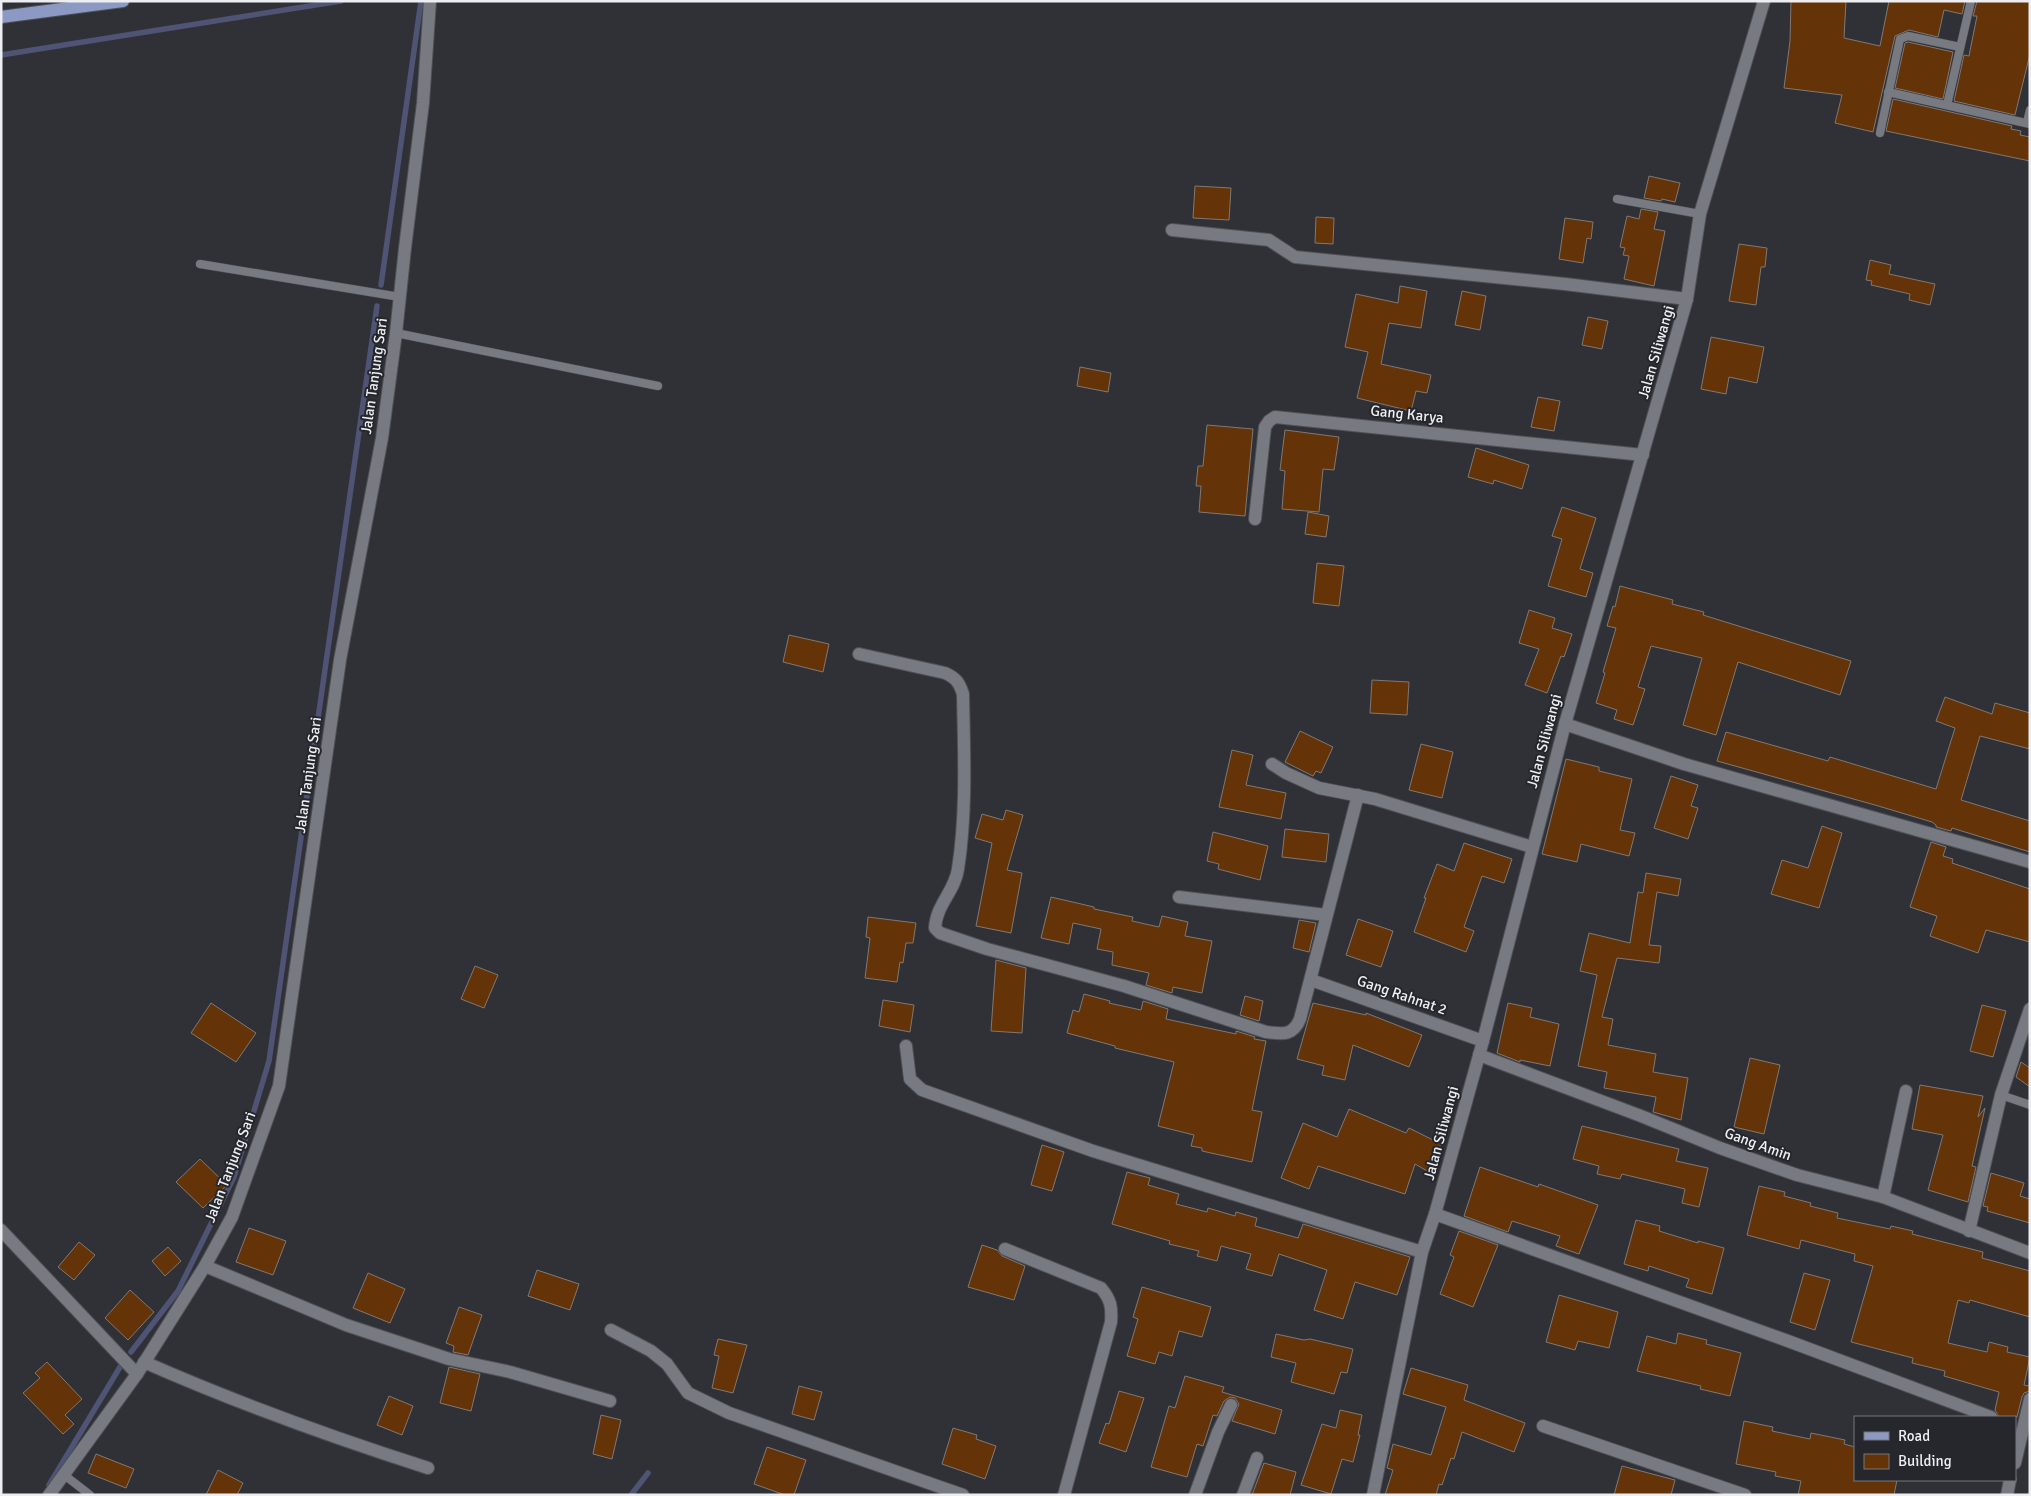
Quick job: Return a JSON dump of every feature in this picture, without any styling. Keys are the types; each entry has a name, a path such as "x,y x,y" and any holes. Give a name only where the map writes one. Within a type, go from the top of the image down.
{"main road":[{"path":"1,17 87,4 123,1"}],"street":[{"name":"Jalan Tanjung Sari","path":"49,1495 136,1374 205,1266 232,1216 278,1086 340,660 382,438 423,103 430,1"},
{"name":"Jalan Siliwangi","path":"1373,1495 1422,1252 1435,1214 1483,1041 1565,724 1687,299 1700,214 1764,1"},
{"path":"1172,230 1269,240 1295,257 1565,284 1687,299"},
{"name":"Gang Karya","path":"1255,519 1265,428 1269,420 1275,417 1643,455"},
{"path":"859,654 945,673 955,678 960,684 963,694 964,777 962,845 958,872 953,887 938,909 935,928 940,933 987,949 1124,986 1266,1032 1288,1033 1296,1028 1311,980 1358,795"},
{"path":"1565,724 1684,764 2030,862"},
{"path":"1272,764 1300,781 1319,788 1358,795 1532,847"},
{"path":"1179,897 1326,915"},
{"name":"Gang Rahnat 2","path":"1311,980 1483,1041"},
{"path":"1969,1231 2002,1095 2030,1009"},
{"path":"906,1046 910,1079 922,1090 1092,1151 1422,1252"},
{"name":"Gang Amin","path":"1479,1055 1720,1148 1798,1175 1883,1198 2030,1253"},
{"path":"1883,1198 1906,1091"},
{"path":"1435,1214 1788,1341 1988,1416"},
{"path":"1,1230 136,1374"},
{"path":"1005,1249 1101,1288 1109,1298 1112,1307 1111,1322 1064,1495"},
{"path":"205,1266 346,1324 449,1359 510,1372 610,1401"},
{"path":"611,1330 650,1351 667,1364 688,1393 709,1404 729,1413 963,1495"},
{"path":"144,1362 242,1404 428,1468"},
{"path":"2016,1454 2019,1428 2030,1399"},
{"path":"1195,1495 1218,1432 1231,1405"},
{"path":"1543,1426 1745,1495"},
{"path":"1243,1495 1257,1458"},
{"path":"2007,1495 2010,1481"}],"lane":[{"path":"1947,105 1971,1"},
{"path":"1880,133 1900,39 1904,37 1960,47"},
{"path":"1888,92 2028,124 2030,110"},
{"path":"1618,200 1700,214"},
{"path":"200,264 400,297"},
{"path":"396,333 658,386"},
{"path":"2002,1095 2030,1105"},
{"path":"63,1474 90,1495"}],"building":[{"path":"1791,1 1846,1 1844,38 1880,46 1889,1 1965,1 1962,14 1944,10 1938,37 1909,30 1895,36 1873,132 1835,123 1842,95 1784,88 1790,41"},
{"path":"1977,1 2030,1 2030,54 2015,115 1954,101 1964,55 1969,56 1977,16 1973,16"},
{"path":"1908,42 1953,52 1943,99 1895,88 1905,43"},
{"path":"1893,99 2012,126 2011,129 2021,131 2020,135 2030,137 2030,161 1886,131"},
{"path":"1649,176 1680,183 1675,202 1644,198"},
{"path":"1195,186 1231,188 1229,220 1193,218"},
{"path":"1641,209 1658,212 1654,229 1665,231 1654,286 1624,279 1629,256 1623,255 1625,248 1620,247 1627,216 1639,219"},
{"path":"1316,217 1334,218 1333,244 1315,243"},
{"path":"1565,218 1593,222 1591,239 1587,238 1583,263 1559,259"},
{"path":"1739,244 1767,248 1765,267 1761,267 1756,305 1729,301"},
{"path":"1870,260 1891,265 1889,274 1935,284 1930,305 1909,300 1910,294 1871,285 1872,281 1866,280"},
{"path":"1400,286 1427,291 1421,328 1389,323 1381,364 1431,375 1427,393 1416,391 1411,411 1357,398 1368,352 1345,347 1356,294 1398,303"},
{"path":"1462,291 1486,296 1480,330 1455,325"},
{"path":"1588,317 1608,321 1602,349 1582,345"},
{"path":"1711,337 1764,347 1757,383 1729,377 1726,394 1701,389"},
{"path":"1080,367 1111,373 1108,392 1077,386"},
{"path":"1538,397 1560,401 1554,431 1531,427"},
{"path":"1207,425 1253,429 1245,516 1199,512 1201,486 1196,486 1198,466 1203,466"},
{"path":"1285,430 1339,437 1334,470 1323,469 1319,512 1282,509 1285,471 1280,470"},
{"path":"1476,448 1529,465 1522,489 1494,480 1493,484 1468,477"},
{"path":"1562,507 1596,518 1580,569 1593,573 1586,597 1548,586 1562,539 1552,536"},
{"path":"1308,512 1329,516 1326,537 1305,534"},
{"path":"1317,563 1344,566 1339,606 1313,603"},
{"path":"1620,586 1673,600 1672,604 1704,612 1703,615 1851,661 1840,695 1738,662 1716,735 1683,725 1702,658 1651,646 1638,687 1645,689 1633,725 1614,719 1617,710 1596,703 1616,628 1607,626 1613,606 1615,607"},
{"path":"1529,610 1555,618 1552,628 1572,634 1564,657 1561,656 1547,693 1525,685 1539,649 1519,643"},
{"path":"789,635 829,644 823,672 783,662"},
{"path":"1372,680 1409,682 1407,715 1370,713"},
{"path":"1945,697 1992,714 1995,703 2030,713 2030,749 1980,736 1961,800 2030,821 2030,852 1952,828 1951,831 1936,827 1932,822 1717,761 1726,732 1828,761 1830,757 1936,789 1955,728 1936,721"},
{"path":"1300,731 1333,747 1321,773 1316,771 1313,776 1285,762"},
{"path":"1421,744 1453,752 1442,798 1409,790"},
{"path":"1232,750 1253,755 1246,785 1286,793 1281,819 1219,807"},
{"path":"1566,759 1599,767 1599,771 1632,779 1620,830 1635,833 1629,856 1581,844 1577,862 1542,854"},
{"path":"1671,776 1698,785 1691,806 1698,808 1688,839 1654,828"},
{"path":"1006,810 1023,815 1007,870 1022,873 1011,933 976,926 992,843 975,838 982,814 1003,820"},
{"path":"1822,826 1842,833 1819,908 1771,894 1782,860 1808,868"},
{"path":"1285,829 1329,834 1326,862 1282,857"},
{"path":"1213,832 1268,846 1260,880 1218,869 1219,864 1207,861"},
{"path":"1931,842 1946,847 1943,856 1953,859 1952,863 2030,889 2030,942 1986,930 1978,953 1930,936 1937,916 1910,907"},
{"path":"1464,843 1512,859 1504,883 1482,876 1464,927 1474,931 1466,952 1414,932 1437,864 1454,871"},
{"path":"1646,873 1681,879 1678,896 1657,892 1649,945 1661,946 1659,963 1617,958 1602,1017 1613,1019 1608,1045 1656,1054 1653,1072 1688,1078 1681,1120 1653,1112 1656,1097 1604,1088 1607,1072 1578,1066 1597,975 1580,971 1589,933 1630,943 1638,892 1643,893"},
{"path":"1051,897 1133,917 1132,921 1159,927 1162,916 1188,922 1185,936 1212,941 1202,993 1173,987 1172,993 1146,985 1149,973 1112,965 1113,952 1097,949 1101,929 1073,923 1069,944 1041,938"},
{"path":"868,917 916,923 913,943 906,943 903,963 900,962 897,982 865,978 870,938 866,937"},
{"path":"1358,919 1393,931 1381,967 1346,955"},
{"path":"1299,920 1316,923 1309,952 1293,948"},
{"path":"996,960 1026,968 1022,1033 991,1031"},
{"path":"475,966 498,975 484,1008 461,999"},
{"path":"1084,994 1110,1001 1109,1003 1141,1010 1143,1001 1168,1009 1166,1019 1236,1034 1236,1031 1255,1037 1254,1039 1266,1041 1252,1110 1262,1112 1252,1162 1202,1151 1202,1148 1191,1146 1194,1135 1158,1126 1174,1062 1115,1048 1115,1046 1067,1033 1073,1010 1079,1012"},
{"path":"1245,996 1263,1001 1259,1021 1240,1015"},
{"path":"883,1000 914,1005 910,1032 879,1026"},
{"path":"211,1003 256,1033 236,1062 191,1033"},
{"path":"1313,1003 1366,1015 1366,1013 1422,1035 1409,1067 1353,1045 1345,1080 1322,1075 1324,1066 1297,1059"},
{"path":"1508,1003 1532,1008 1530,1017 1559,1024 1550,1066 1520,1060 1520,1062 1497,1053"},
{"path":"1982,1005 2006,1011 1993,1057 1970,1051"},
{"path":"1750,1058 1780,1065 1764,1134 1734,1127"},
{"path":"2021,1062 2030,1068 2030,1087 2016,1077"},
{"path":"1920,1085 1983,1096 1978,1117 1985,1108 1972,1166 1976,1167 1968,1202 1928,1190 1943,1135 1912,1129"},
{"path":"1349,1109 1406,1133 1409,1128 1441,1144 1427,1171 1415,1164 1405,1194 1318,1166 1309,1189 1281,1178 1303,1123 1337,1137"},
{"path":"1582,1126 1679,1149 1676,1161 1708,1168 1699,1207 1682,1203 1685,1189 1622,1174 1620,1179 1597,1174 1599,1166 1573,1159"},
{"path":"1042,1145 1064,1152 1052,1191 1031,1185"},
{"path":"200,1159 227,1185 203,1208 176,1182"},
{"path":"1480,1167 1538,1187 1539,1184 1598,1205 1579,1254 1556,1246 1560,1236 1512,1221 1508,1232 1464,1216"},
{"path":"1127,1172 1150,1178 1148,1185 1179,1194 1176,1204 1207,1212 1208,1208 1235,1216 1236,1212 1257,1218 1255,1226 1298,1238 1303,1224 1410,1257 1397,1295 1355,1282 1343,1319 1314,1310 1327,1270 1279,1254 1272,1276 1246,1269 1251,1254 1221,1246 1217,1261 1197,1256 1199,1251 1169,1244 1170,1241 1112,1224"},
{"path":"1991,1173 2024,1183 2020,1196 2030,1199 2030,1223 1987,1211 1988,1207 1983,1206"},
{"path":"1759,1186 1785,1192 1784,1196 1811,1203 1810,1206 1838,1213 1837,1218 1890,1229 1891,1226 1913,1231 1912,1234 1983,1252 1982,1258 2030,1271 2030,1317 1970,1300 1969,1303 1958,1300 1948,1343 1987,1352 1989,1342 2008,1347 2007,1352 2030,1357 2024,1385 2030,1386 2030,1391 2024,1393 2022,1397 2017,1417 1998,1416 1995,1410 1999,1392 1944,1376 1945,1371 1912,1363 1913,1358 1851,1342 1873,1266 1854,1261 1855,1254 1801,1240 1799,1249 1747,1235"},
{"path":"1636,1220 1660,1226 1659,1231 1698,1243 1698,1241 1724,1248 1712,1294 1686,1287 1689,1279 1649,1266 1648,1271 1624,1264"},
{"path":"249,1228 286,1241 273,1275 236,1262"},
{"path":"1459,1231 1498,1245 1473,1307 1440,1294 1454,1257 1450,1255"},
{"path":"79,1242 95,1255 74,1280 58,1267"},
{"path":"982,1245 997,1250 1002,1256 1025,1266 1014,1300 968,1287"},
{"path":"168,1247 181,1261 165,1276 152,1261"},
{"path":"537,1270 579,1284 570,1310 528,1296"},
{"path":"368,1273 405,1289 390,1323 353,1308"},
{"path":"1804,1273 1830,1280 1815,1330 1790,1322"},
{"path":"1142,1287 1211,1307 1202,1337 1179,1331 1172,1356 1159,1352 1155,1364 1127,1356 1138,1319 1133,1317"},
{"path":"130,1290 154,1312 128,1340 105,1318"},
{"path":"1559,1295 1618,1312 1609,1348 1578,1341 1575,1350 1546,1342"},
{"path":"459,1307 482,1315 468,1355 453,1352 454,1346 446,1343"},
{"path":"1678,1333 1707,1340 1706,1344 1741,1353 1730,1396 1700,1389 1701,1386 1637,1371 1647,1336 1676,1344"},
{"path":"1276,1334 1304,1340 1310,1339 1353,1349 1347,1373 1341,1372 1334,1394 1291,1382 1296,1363 1271,1357"},
{"path":"718,1339 747,1345 733,1393 712,1388 719,1356 714,1355"},
{"path":"47,1362 82,1399 65,1415 74,1424 63,1434 23,1393 40,1378 35,1373"},
{"path":"449,1367 480,1374 471,1411 440,1403"},
{"path":"1411,1368 1468,1385 1464,1400 1525,1423 1514,1452 1462,1432 1454,1459 1451,1458 1442,1485 1439,1484 1436,1495 1385,1495 1393,1470 1387,1468 1393,1444 1431,1455 1446,1407 1403,1394"},
{"path":"1185,1376 1224,1387 1222,1392 1282,1410 1275,1434 1232,1421 1239,1404 1235,1398 1230,1397 1224,1401 1217,1416 1213,1415 1203,1446 1197,1444 1187,1477 1151,1467 1169,1406 1175,1408"},
{"path":"799,1386 822,1392 814,1420 792,1414"},
{"path":"1119,1391 1144,1398 1126,1452 1099,1443 1106,1423 1109,1424"},
{"path":"389,1396 413,1406 402,1435 377,1425"},
{"path":"1340,1410 1362,1415 1358,1435 1360,1435 1353,1462 1342,1459 1331,1494 1301,1485 1322,1424 1336,1428"},
{"path":"601,1415 621,1420 612,1459 593,1454"},
{"path":"1744,1421 1773,1427 1772,1431 1810,1439 1811,1433 1845,1440 1844,1444 1854,1447 1854,1481 1897,1481 1894,1495 1798,1495 1801,1481 1775,1476 1776,1472 1736,1464"},
{"path":"953,1428 977,1435 976,1439 996,1446 985,1479 942,1464"},
{"path":"767,1447 806,1460 794,1495 785,1495 754,1484"},
{"path":"96,1454 134,1469 126,1488 88,1473"},
{"path":"1264,1463 1296,1472 1290,1495 1252,1495"},
{"path":"1622,1466 1675,1480 1671,1495 1614,1495"},
{"path":"218,1470 243,1483 237,1495 206,1495"}],"waterway":[{"path":"1,55 341,1"},
{"path":"381,285 421,1"},
{"path":"131,1352 178,1291 234,1177 269,1061 377,306"},
{"path":"49,1485 120,1367"},
{"path":"631,1495 648,1473"}]}
